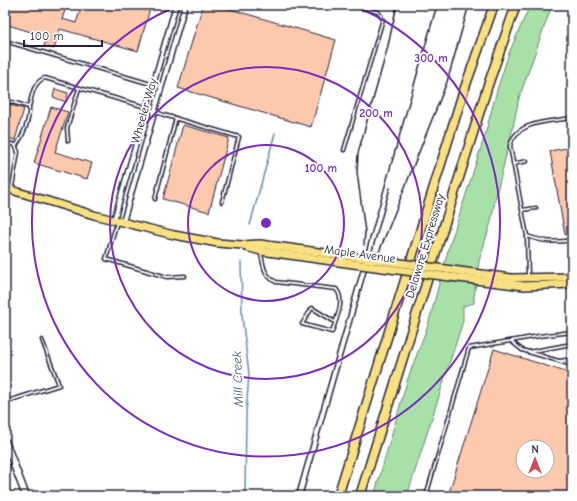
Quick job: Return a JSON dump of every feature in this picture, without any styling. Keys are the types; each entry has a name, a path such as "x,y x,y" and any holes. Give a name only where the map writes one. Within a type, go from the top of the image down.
{"highway":[{"name":"Delaware Expressway","path":"338,496 460,104 494,5"},
{"name":"Delaware Expressway","path":"360,496 499,50 516,5"}],"main road":[{"name":"Maple Avenue","path":"8,189 118,221 180,236 242,245 260,244 524,286 572,284"},
{"name":"Maple Avenue","path":"242,245 261,252 347,259"},
{"name":"Maple Avenue","path":"444,273 528,278 572,277"},
{"path":"5,441 26,496"}],"street":[{"name":"Wheeler Way","path":"118,221 146,108 176,5"},
{"name":"Wheeler Way","path":"118,221 154,111 185,5"}],"lane":[{"path":"344,150 383,19 378,12 352,5"},
{"path":"5,41 161,87"},
{"path":"16,146 21,139 35,85 41,79 45,78 142,106 239,137 222,202"},
{"path":"68,141 67,128 79,88"},
{"path":"5,100 29,107"},
{"path":"155,199 176,118"},
{"path":"528,278 526,236 510,146 515,134 521,128 530,125 572,118"},
{"path":"5,142 16,146"},
{"path":"8,189 18,152 16,146"},
{"path":"513,164 527,161"},
{"path":"522,210 536,208"},
{"path":"118,221 106,259 167,277 185,276"},
{"path":"526,236 545,242 554,243 572,240"},
{"path":"261,252 265,272 270,279 276,282 336,289 340,293 341,299 335,322 332,332 302,324 312,308 335,322"},
{"path":"426,496 469,348 572,332"},
{"path":"5,402 59,385 42,340"},
{"path":"511,341 527,352 572,365"},
{"path":"527,352 572,344"},
{"path":"558,361 572,359"}],"green space":[{"path":"530,5 552,5 519,98 491,222 479,261 474,303 463,306 463,321 407,496 374,496 408,378 428,325 449,247 485,135 497,90 509,53"}],"building":[{"path":"5,5 67,5 62,19 76,23 82,5 151,5 138,51 60,29 54,49 44,46 47,37 5,24"},
{"path":"203,5 216,5 336,40 311,127 178,88"},
{"path":"55,89 68,93 66,102 53,97"},
{"path":"5,103 24,109 15,140 5,137"},
{"path":"51,107 68,112 55,152 92,163 87,179 34,163"},
{"path":"183,125 229,138 209,212 163,199"},
{"path":"572,147 572,234 565,235 550,151"},
{"path":"494,349 572,374 572,482 568,496 448,496"}],"waterway":[{"name":"Mill Creek","path":"250,225 275,133"},
{"name":"Mill Creek","path":"241,262 242,316 249,374 246,413 245,496"}],"railway":[{"path":"364,245 365,232 357,172 358,153 387,50 397,5"},
{"path":"296,496 437,5"},
{"path":"375,262 447,82 469,5"},
{"path":"302,496 390,188"}]}
